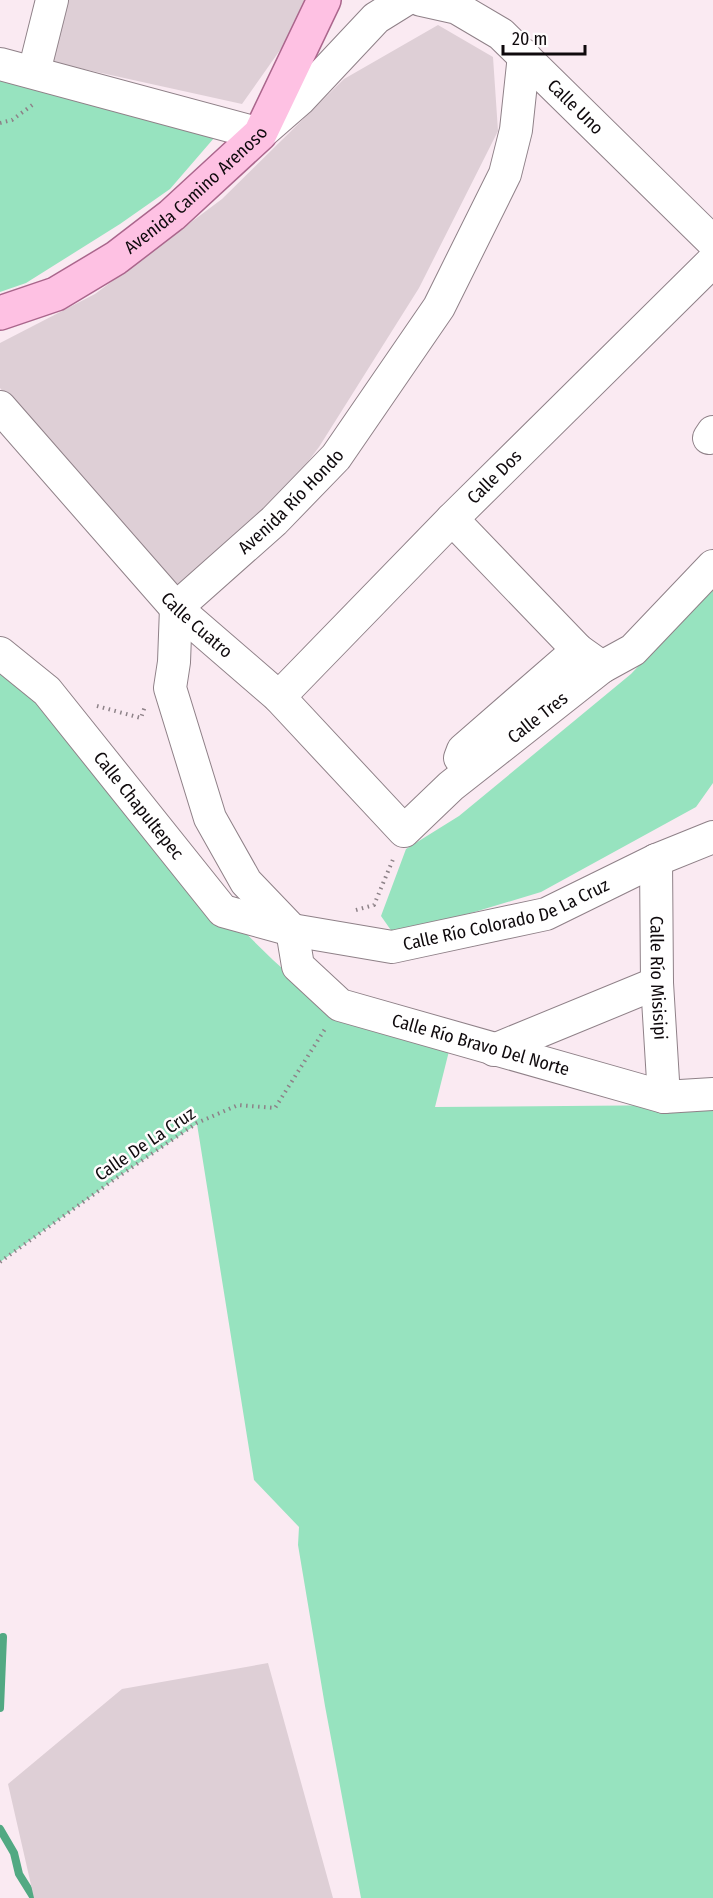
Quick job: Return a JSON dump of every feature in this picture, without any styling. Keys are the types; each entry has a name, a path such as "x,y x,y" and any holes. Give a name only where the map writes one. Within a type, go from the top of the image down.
{"main road":[{"name":"Avenida Camino Arenoso","path":"0,313 56,294 116,258 172,215 260,134 324,0"}],"street":[{"path":"33,72 52,0"},
{"path":"0,64 260,134 299,100 375,18 405,0"},
{"name":"Calle Uno","path":"421,0 457,8 501,34 713,242"},
{"name":"Avenida Río Hondo","path":"176,608 274,521 336,457 439,307 505,174 516,130 524,55"},
{"name":"Calle Dos","path":"279,697 452,519 713,261"},
{"name":"Calle Cuatro","path":"0,407 176,608 279,697 404,831"},
{"path":"452,519 590,658"},
{"name":"Calle Tres","path":"404,831 451,786 463,750 590,658 633,650 713,566"},
{"path":"176,608 174,663 170,688 210,818 246,882 292,930"},
{"name":"Calle Chapultepec","path":"0,653 47,691 223,910 292,930"},
{"name":"Calle Río Colorado De La Cruz","path":"292,930 392,947 546,914 656,860 713,837"},
{"name":"Calle Río Misisipi","path":"656,860 657,983 664,1097"},
{"name":"Calle Río Bravo Del Norte","path":"292,930 298,966 340,1005 664,1097 713,1094"},
{"path":"494,1050 657,983"}],"path":[{"path":"47,691 141,718 146,702"},
{"path":"353,911 374,905 404,831"},
{"name":"Calle De La Cruz","path":"0,1262 197,1123 238,1105 275,1108 340,1005"}],"green space":[{"path":"0,74 227,123 170,189 120,224 26,283 0,292"},
{"path":"713,587 713,783 696,807 541,892 395,936 381,916 406,849 459,816 631,674"},
{"path":"0,661 223,911 325,1007 449,1051 435,1107 683,1105 713,1107 713,1898 361,1898 298,1545 299,1527 254,1480 197,1124 115,1179 0,1262"}],"building":[{"path":"62,0 308,0 297,26 242,104 47,61"},
{"path":"438,25 493,57 498,131 419,288 319,447 279,500 176,608 0,388 0,343 95,294 222,199 344,79"},
{"path":"268,1663 333,1898 34,1898 8,1784 122,1689"}],"waterway":[{"path":"0,1708 3,1637"},
{"path":"0,1829 14,1853 19,1874 34,1898"}]}
